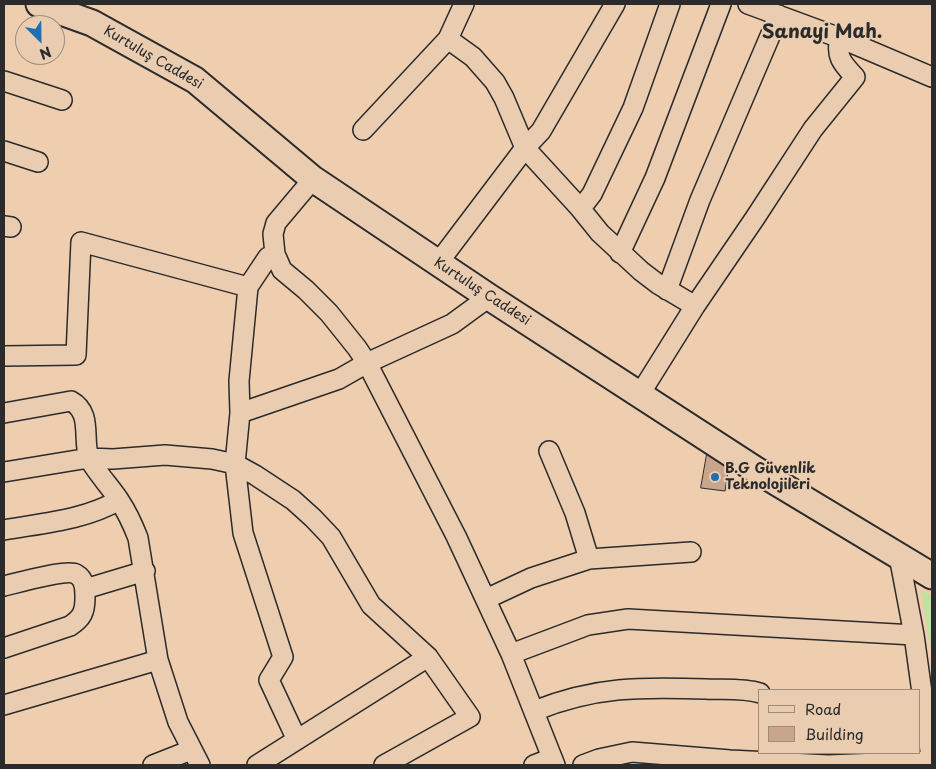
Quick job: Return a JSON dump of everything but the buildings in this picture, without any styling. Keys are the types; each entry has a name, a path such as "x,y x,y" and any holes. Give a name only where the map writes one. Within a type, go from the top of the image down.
{"main road":[{"name":"Kurtuluş Caddesi","path":"39,4 92,23 195,80 313,179 489,298 756,470 932,576"}],"street":[{"path":"438,263 525,148 541,131 615,4"},
{"path":"579,207 592,194 633,108 670,4"},
{"path":"620,253 655,178 721,4"},
{"path":"748,4 840,38 932,77"},
{"path":"363,130 448,39 461,5"},
{"path":"667,290 700,200 778,15"},
{"path":"640,394 695,306 813,129 855,76 841,63 839,58 838,45 840,38"},
{"path":"448,39 473,57 495,82 504,98 525,148 600,233 641,271 667,290 695,306"},
{"path":"4,81 62,100"},
{"path":"4,151 38,162"},
{"path":"313,179 276,223 273,234 275,254 282,270 306,290 328,313 367,363 456,536 511,654 554,762 534,765"},
{"path":"4,356 76,355 80,242 248,287"},
{"path":"275,254 268,257 248,287 239,381 240,413 234,464 243,532 283,657 269,680 297,740"},
{"path":"240,413 325,385 367,363 452,324 489,298"},
{"path":"4,413 71,402 78,405 83,412 89,458 130,519 138,538 145,571 158,660 178,722 195,758 153,765"},
{"path":"549,451 575,513 589,559"},
{"path":"4,472 89,458 113,459 165,455 212,459 234,464 275,487 313,518 331,537 371,605 428,657 470,717 384,765"},
{"path":"4,530 81,516 103,509 119,500"},
{"path":"486,599 531,578 589,559 690,552"},
{"path":"899,556 914,635 920,689"},
{"path":"85,589 145,571"},
{"path":"4,586 70,572 80,577 85,589 85,611 78,621 70,626 4,648"},
{"path":"511,654 588,626 628,619 914,635"},
{"path":"258,765 428,657"},
{"path":"4,704 158,660"},
{"path":"534,710 577,696 628,688 758,693"},
{"path":"583,765 599,759 632,752 828,765 932,763 921,696"}],"green space":[{"path":"921,590 932,596 932,658"}],"place":[{"name":"B.G Güvenlik Teknolojileri","path":"715,477"}],"district":[{"name":"Sanayi Mah.","path":"822,33"}]}
